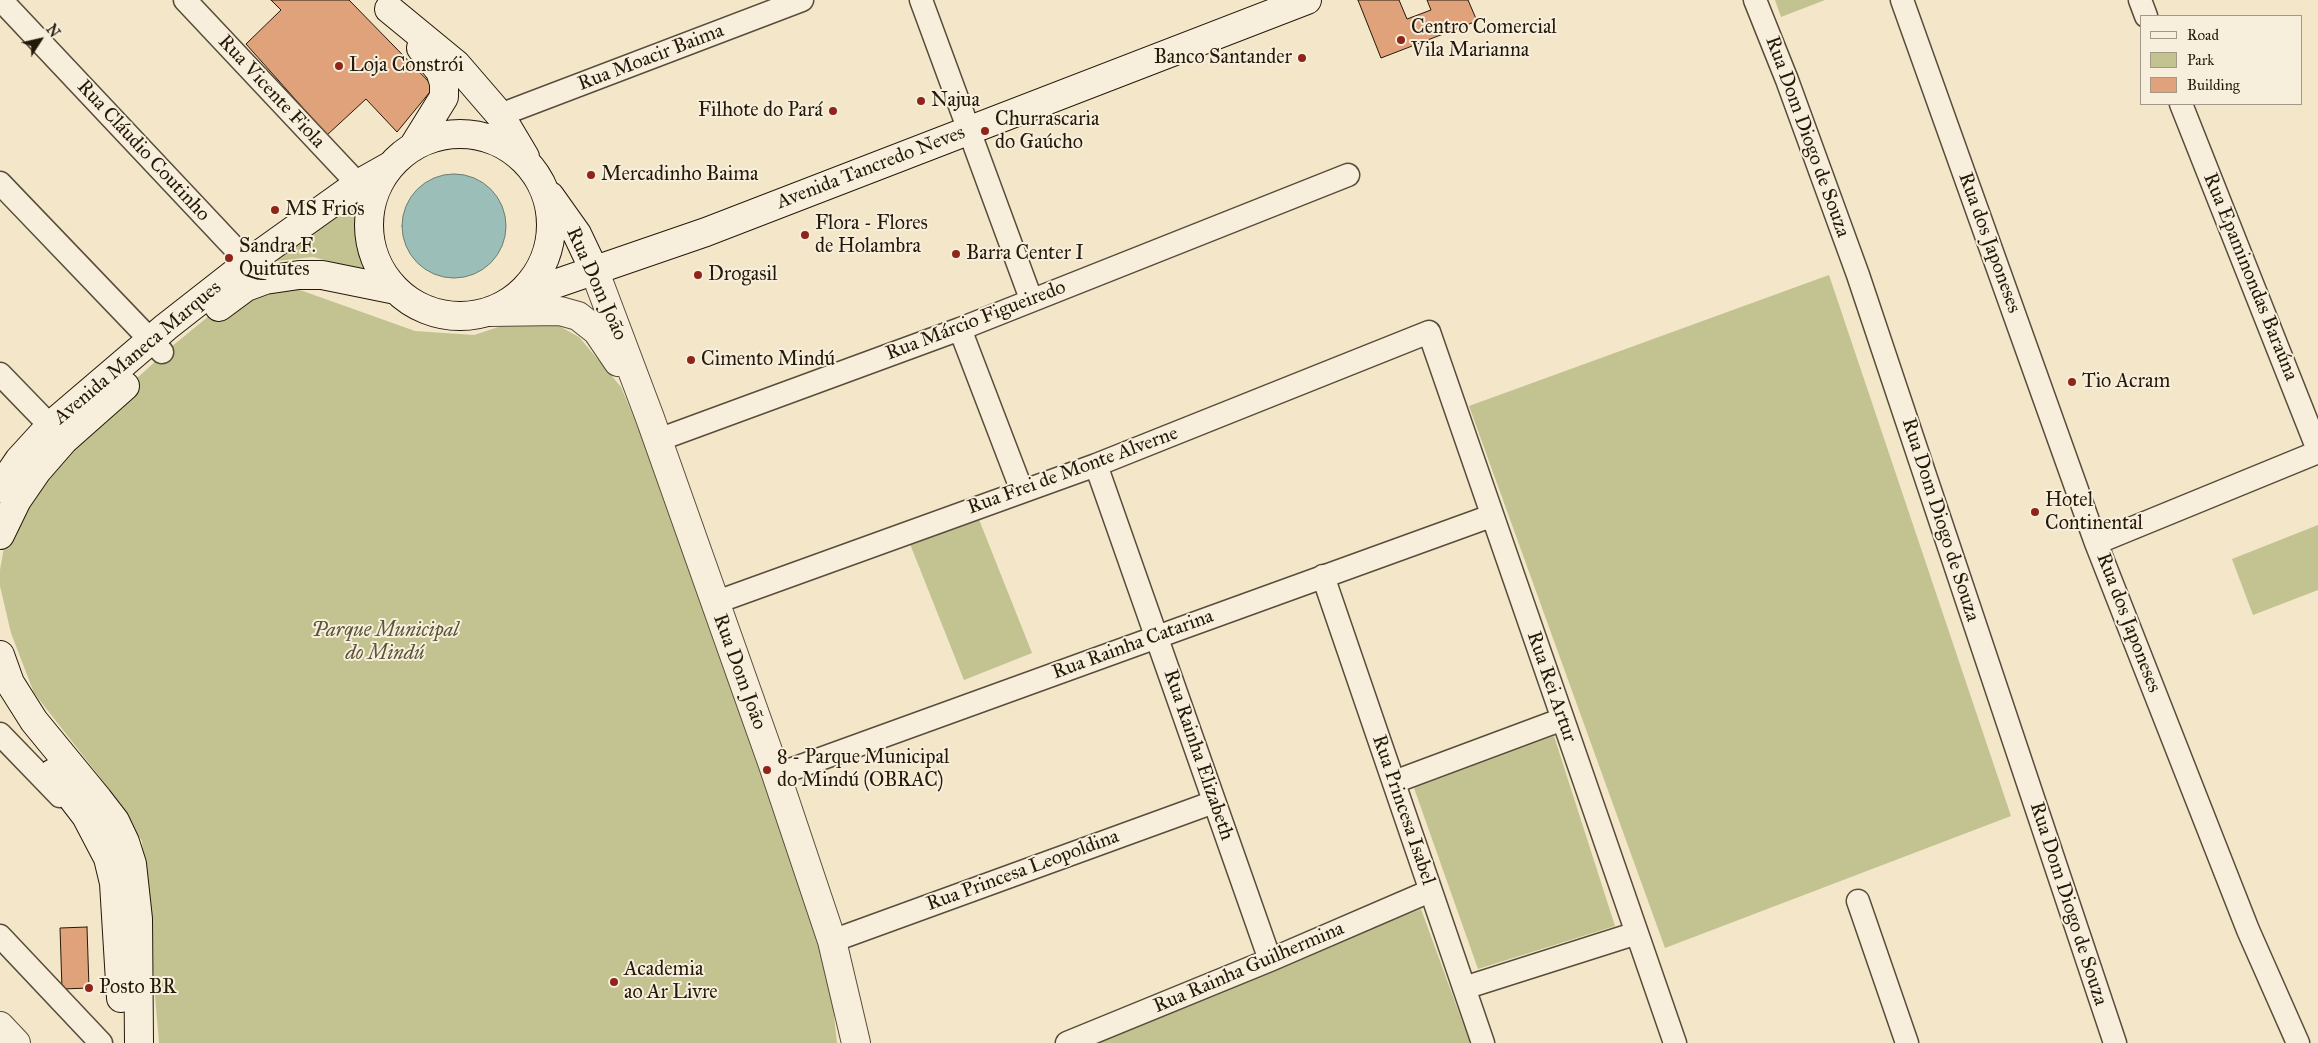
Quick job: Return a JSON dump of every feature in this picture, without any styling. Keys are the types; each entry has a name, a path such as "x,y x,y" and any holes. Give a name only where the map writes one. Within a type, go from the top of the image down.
{"main road":[{"name":"Avenida Tancredo Neves","path":"517,298 706,232 1307,0"},
{"path":"385,4 450,58 500,115 536,176 549,204 552,225 549,246 543,265 532,283 517,298 489,312 470,316 450,316 430,312 412,303 396,290 382,272 376,258 369,229 370,206 378,184 390,165 413,147 432,138 454,133 475,135 496,141 515,152 536,176"},
{"path":"385,4 440,71 444,83 444,97 440,107 413,147"},
{"name":"Avenida Maneca Marques","path":"0,488 19,460 57,433 156,346 257,271 358,184 390,165"},
{"name":"Rua Dom João","path":"536,176 577,234 595,272 654,429 776,775 832,941 856,1043"},
{"name":"Avenida Maneca Marques","path":"257,271 322,276 396,290"},
{"name":"Rua Dom João","path":"489,312 560,311 578,316 597,331 610,349 654,429"},
{"name":"Avenida Maneca Marques","path":"0,534 57,433"},
{"path":"0,655 10,683 34,721 104,806 125,842 132,864 138,919 139,1043"},
{"path":"0,702 86,816 98,835 108,858 114,883 123,1043"},
{"path":"0,1026 16,1043"}],"street":[{"name":"Rua Cláudio Coutinho","path":"1,0 257,271"},
{"name":"Rua Vicente Fiola","path":"185,0 358,184"},
{"name":"Rua Moacir Baima","path":"500,115 802,0"},
{"path":"921,0 1032,299"},
{"name":"Rua Dom Diogo de Souza","path":"1755,0 1788,80 1858,275 2115,1043"},
{"name":"Rua dos Japoneses","path":"1902,0 2096,543 2248,930 2298,1043"},
{"path":"2140,0 2146,15"},
{"name":"Rua Epaminondas Baraúna","path":"2181,105 2318,451"},
{"name":"Rua Márcio Figueiredo","path":"654,429 960,329 1348,175"},
{"path":"0,183 156,346"},
{"path":"960,329 1022,491"},
{"name":"Rua Frei de Monte Alverne","path":"714,603 1096,465 1429,332"},
{"name":"Rua Rei Artur","path":"1429,332 1491,516 1675,1043"},
{"path":"0,374 57,433"},
{"path":"2096,543 2318,451"},
{"name":"Rua Rainha Elizabeth","path":"1096,465 1270,960"},
{"name":"Rua Rainha Catarina","path":"776,775 1491,516"},
{"name":"Rua Princesa Isabel","path":"1323,576 1483,1043"},
{"path":"1394,782 1563,719"},
{"path":"0,734 98,835 125,842"},
{"name":"Rua Princesa Leopoldina","path":"832,941 1214,802"},
{"name":"Rua Rainha Guilhermina","path":"1068,1043 1270,960 1430,891"},
{"path":"1858,901 1907,1043"},
{"path":"1464,988 1637,933"},
{"path":"0,936 101,1043"}],"green space":[{"path":"1775,0 1825,0 1781,17"},
{"path":"370,182 359,220 363,243 377,274 313,257 259,263"},
{"path":"1829,275 2011,816 1665,948 1469,406"},
{"name":"Parque Municipal do Mindú","path":"272,280 415,331 474,335 523,319 548,320 579,337 621,387 644,442 826,943 837,1043 159,1043 142,841 99,776 34,693 11,633 0,586 0,570 6,536 75,435 171,347 232,297"},
{"path":"978,517 1032,653 964,680 910,544"},
{"path":"2318,525 2318,590 2253,615 2232,559"},
{"path":"1554,736 1615,926 1478,969 1414,788"},
{"path":"1421,909 1470,1043 1083,1043"}],"water":[{"path":"454,174 474,178 491,189 502,206 506,226 502,246 491,263 474,274 454,278 434,274 417,263 406,246 402,226 406,206 417,189 434,178"}],"building":[{"name":"Loja Constrói","path":"271,0 349,0 434,87 397,132 366,99 327,135 246,44 281,10"},
{"name":"Centro Comercial Vila Marianna","path":"1358,0 1399,0 1407,19 1431,10 1427,0 1468,0 1477,21 1381,58"},
{"path":"87,927 89,988 62,989 60,928"}],"place":[{"name":"Centro Comercial Vila Marianna","path":"1401,40"},
{"name":"Banco Santander","path":"1302,58"},
{"name":"Loja Constrói","path":"339,66"},
{"name":"Najua","path":"921,101"},
{"name":"Filhote do Pará","path":"833,111"},
{"name":"Churrascaria do Gaúcho","path":"985,131"},
{"name":"Mercadinho Baima","path":"591,175"},
{"name":"MS Frios","path":"275,210"},
{"name":"Flora - Flores de Holambra","path":"805,235"},
{"name":"Barra Center I","path":"956,254"},
{"name":"Sandra F. Quitutes","path":"229,258"},
{"name":"Drogasil","path":"698,275"},
{"name":"Cimento Mindú","path":"691,360"},
{"name":"Tio Acram","path":"2072,382"},
{"name":"Hotel Continental","path":"2035,512"},
{"name":"8 - Parque Municipal do Mindú (OBRAC)","path":"767,770"},
{"name":"Academia ao Ar Livre","path":"614,982"},
{"name":"Posto BR","path":"89,988"}]}
